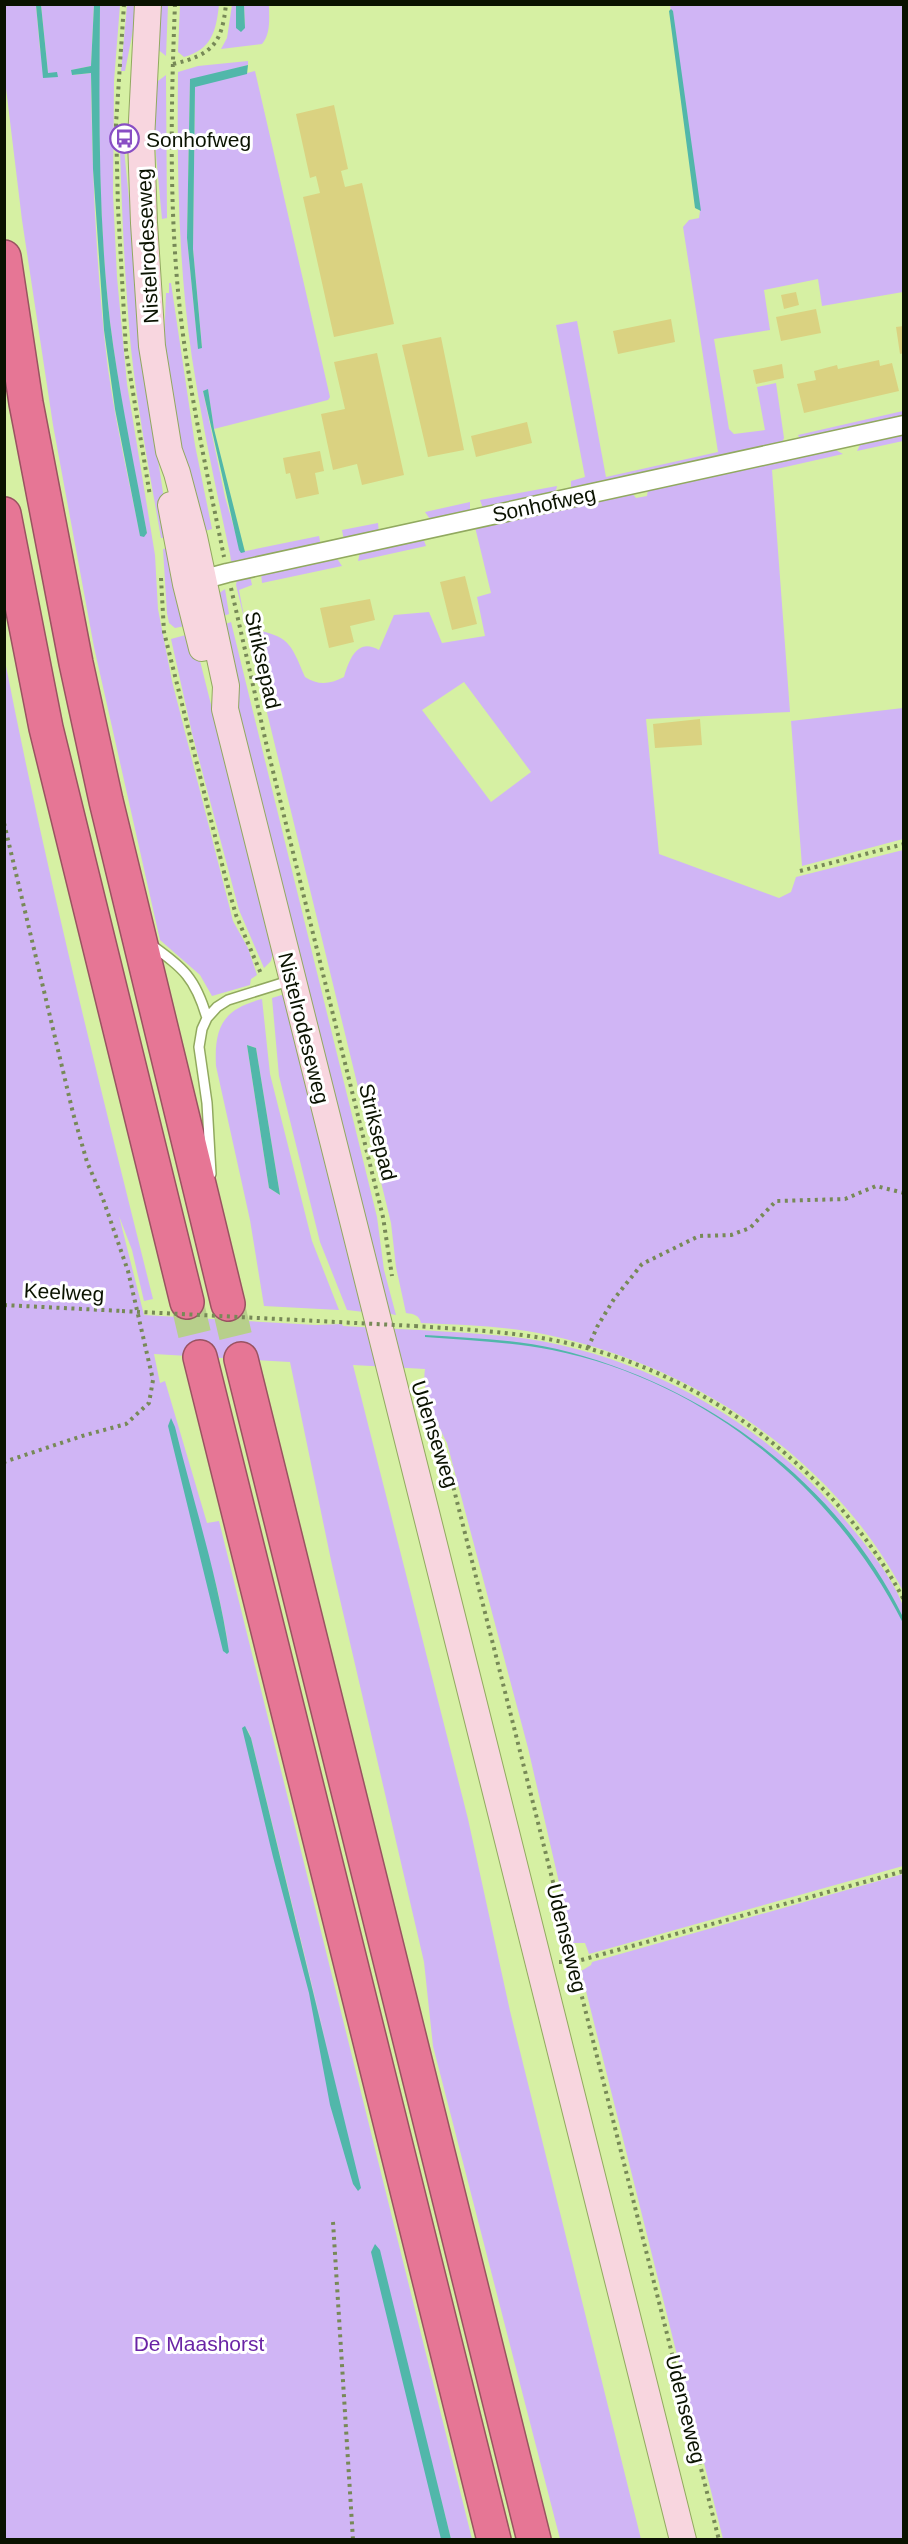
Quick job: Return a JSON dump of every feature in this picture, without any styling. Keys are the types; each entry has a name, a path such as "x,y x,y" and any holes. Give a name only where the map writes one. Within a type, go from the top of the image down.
{"highway":[{"path":"4,257 26,403 56,567 106,801 228,1304"},
{"path":"4,514 46,728 187,1302"},
{"path":"200,1357 494,2540"},
{"path":"241,1359 534,2540"}],"street":[{"name":"Nistelrodeseweg","path":"148,4 141,140 144,223 152,346 169,451 166,477 205,579 212,687 225,709 384,1348"},
{"name":"Sonhofweg","path":"205,579 903,425"},
{"name":"Udenseweg","path":"384,1348 683,2540"}],"lane":[{"path":"138,935 173,962 192,981 199,991 207,1018"},
{"path":"212,1182 207,1104 199,1047 202,1029 207,1018 217,1007 228,1000 292,980"},
{"path":"213,1193 217,1260"}],"path":[{"path":"175,4 173,64 207,52 219,40 226,4"},
{"name":"Striksepad","path":"173,64 171,136 179,301 200,440 205,579 270,759 383,1217 394,1285"},
{"path":"160,567 164,632 225,876 236,915 266,988"},
{"path":"4,823 72,1113 87,1162 103,1199 128,1271 153,1380 149,1403 126,1424 4,1462"},
{"path":"800,871 903,844"},
{"path":"588,1348 597,1327 614,1299 642,1264 699,1236 731,1235 750,1228 776,1201 845,1199 876,1186 903,1193"},
{"name":"Keelweg","path":"4,1305 507,1332 588,1348 686,1387 716,1404 777,1447 822,1488 853,1523 874,1551 903,1600"},
{"path":"402,1318 404,1329"},
{"name":"Udenseweg","path":"422,1401 444,1450 471,1566 574,1962 719,2540"},
{"path":"574,1962 903,1871"},
{"path":"333,2222 353,2540"}],"green space":[{"path":"4,5 36,5 40,49 48,73 41,5 94,5 91,66 72,70 73,75 91,73 95,221 100,295 115,411 140,535 147,533 110,322 101,204 100,5 120,5 114,81 113,194 117,277 127,384 155,555 158,609 172,681 233,921 248,948 257,975 251,979 250,985 212,996 200,975 160,940 94,647 53,425 22,220 5,80"},
{"path":"127,5 138,5 125,71 121,71"},
{"path":"160,5 168,5 166,56 156,48"},
{"path":"180,5 219,5 214,31 207,44 193,54 184,57 178,52"},
{"path":"232,5 236,5 236,28 245,28 244,5 269,5 268,31 262,44 221,49 227,38"},
{"path":"670,5 903,5 903,292 822,306 818,279 764,290 770,330 714,339 729,429 734,434 765,430 757,387 776,383 784,438 781,445 571,492 571,481 585,477 556,325 577,321 606,477 718,452 683,227 689,220 699,218 700,211"},
{"path":"248,61 248,65 190,80 187,238 198,348 202,348 193,249 195,86 255,71 330,397 328,400 214,429 208,390 203,391 225,497 241,552 319,536 321,546 236,564 231,561 196,383 187,322 179,215 178,72 198,66"},
{"path":"166,75 167,218 162,219 153,123 154,84"},
{"path":"120,149 124,149 149,401 170,538 161,538 134,373 125,274"},
{"path":"169,283 171,283 195,445 212,529 198,533 176,437 164,344 166,293 169,293"},
{"path":"903,411 903,418 801,441 798,435"},
{"path":"903,433 903,441 857,451 861,443"},
{"path":"834,449 843,454 772,470 790,712 646,719 659,854 779,898 791,892 796,877 903,850 903,1591 874,1543 839,1499 798,1460 754,1425 706,1395 655,1369 602,1349 548,1335 517,1330 421,1323 416,1315 406,1313 396,1267 391,1223 246,627 271,634 285,641 295,654 305,677 320,683 334,681 344,677 351,658 360,648 365,646 379,650 394,615 429,612 442,643 485,636 477,597 491,593 475,527 632,493 636,498 647,496 648,489","holes":["464,682 531,772 491,802 422,710"]},
{"path":"557,486 555,495 484,511 480,500"},
{"path":"470,502 470,514 432,522 425,512"},
{"path":"378,523 379,534 344,541 342,530"},
{"path":"423,538 426,546 358,561 360,552"},
{"path":"171,547 190,625 175,628 169,623 167,613 163,549"},
{"path":"336,557 342,566 262,583 261,573"},
{"path":"250,576 252,585 239,590 245,623 236,585 237,579"},
{"path":"225,589 229,614 218,618 218,594"},
{"path":"231,622 377,1217 384,1270 396,1315 385,1313 253,776 220,626"},
{"path":"193,633 273,951 271,961 264,968 239,910 192,733 171,639"},
{"name":"De Maashorst","path":"5,661 56,901 153,1299 144,1301 132,1250 119,1216 144,1315 316,1325 342,1324 343,1326 505,1336 552,1343 598,1355 642,1371 686,1391 727,1415 766,1443 802,1474 835,1508 891,1581 903,1606 905,1628 903,1866 589,1954 585,1943 573,1943 528,1748 447,1443 425,1388 425,1369 353,1365 468,1819 510,2011 641,2539 560,2539 433,2046 424,1962 332,1565 290,1362 154,1354 160,1383 165,1381 207,1523 219,1521 472,2539 451,2539 377,2247 449,2539 5,2539","holes":["172,1420 218,1592 228,1643","247,1728 251,1738 331,2062"]},
{"path":"903,708 903,839 802,866 791,721"},
{"path":"285,994 364,1312 347,1310 320,1242 279,1076 272,998"},
{"path":"262,999 270,1074 312,1241 339,1310 264,1306 250,1220 216,1066 219,1030 230,1014 249,1003","holes":["247,1045 256,1048 280,1195 269,1188"]},
{"path":"903,1874 903,2539 723,2539 581,1971 592,1962"}],"water":[{"path":"36,5 41,5 48,73 57,72 58,77 43,78"},
{"path":"94,5 100,5 100,164 106,283 118,375 147,533 144,537 140,536 115,409 104,330 93,169 91,73 72,75 71,70 91,66"},
{"path":"236,5 244,5 245,28 241,32 236,28"},
{"path":"671,9 701,211 695,208 669,11"},
{"path":"248,65 247,74 195,87 193,249 202,348 198,349 187,238 190,79"},
{"path":"208,389 214,429 245,552 241,553 203,391"},
{"path":"247,1045 256,1048 280,1195 269,1188"},
{"path":"425,1335 508,1341 557,1349 611,1365 663,1386 713,1413 760,1445 803,1481 841,1522 875,1568 903,1617 903,1623 874,1573 840,1527 802,1485 759,1447 712,1414 661,1386 608,1365 536,1347 425,1337"},
{"path":"171,1418 212,1567 229,1652 227,1654 223,1651 168,1426"},
{"path":"245,1726 251,1738 361,2188 358,2191 353,2184 330,2105 309,1993 242,1728"},
{"path":"375,2244 380,2250 451,2539 441,2539 371,2252"}],"building":[{"path":"334,105 348,169 341,171 345,187 362,183 394,324 334,337 303,197 320,193 316,176 310,178 296,114"},
{"path":"796,292 799,305 784,309 781,295"},
{"path":"816,309 821,333 781,341 776,317"},
{"path":"671,319 675,342 618,354 613,331"},
{"path":"904,326 904,353 900,354 896,327"},
{"path":"441,337 464,450 428,457 402,345"},
{"path":"377,353 404,475 362,485 357,464 333,470 321,414 345,409 334,362"},
{"path":"879,360 880,366 892,363 899,391 804,413 797,384 816,380 814,371 837,365 838,369"},
{"path":"782,364 784,378 756,384 753,370"},
{"path":"527,422 532,443 476,457 471,436"},
{"path":"320,451 324,471 315,473 319,494 296,499 290,473 286,474 283,458"},
{"path":"465,576 477,624 452,630 440,582"},
{"path":"370,599 375,620 350,626 354,642 329,648 320,608"},
{"path":"700,719 702,745 655,748 653,724"}],"tunnel":[{"path":"187,1302 200,1357"},
{"path":"228,1304 241,1359"}],"place":[{"name":"Sonhofweg","path":"125,139"}]}
